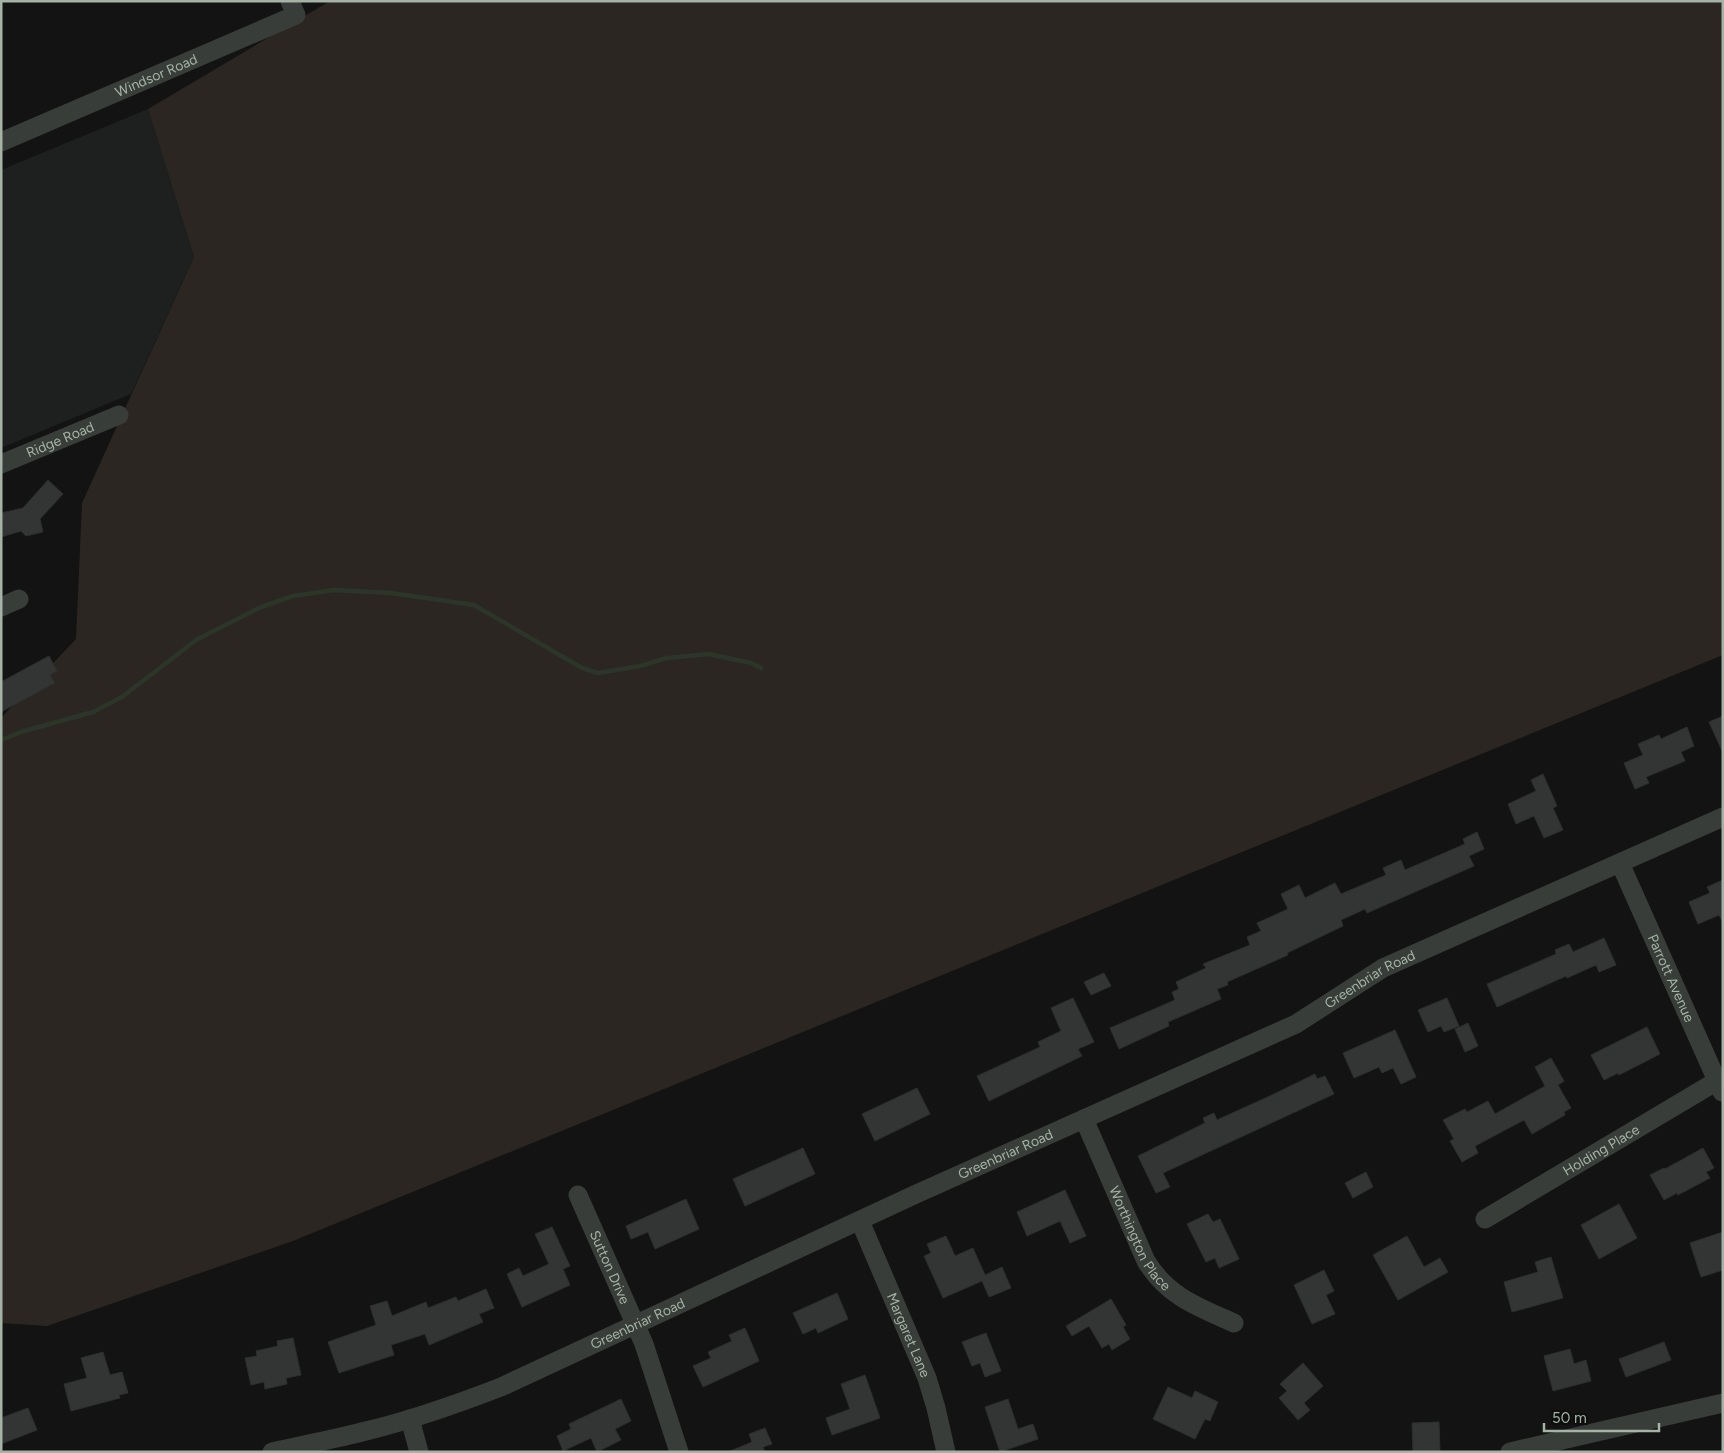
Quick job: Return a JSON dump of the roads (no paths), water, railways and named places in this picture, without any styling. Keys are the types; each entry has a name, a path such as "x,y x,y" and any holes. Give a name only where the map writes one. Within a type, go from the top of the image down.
{"street":[{"name":"Windsor Road","path":"1,142 296,15 290,1"},
{"name":"Ridge Road","path":"1,464 119,415"},
{"path":"1,607 19,599"},
{"name":"Greenbriar Road","path":"272,1452 410,1419 501,1387 860,1221 1296,1024 1383,968 1723,817"},
{"name":"Parrott Avenue","path":"1620,863 1720,1087"},
{"name":"Holding Place","path":"1486,1219 1720,1087"},
{"name":"Worthington Place","path":"1084,1119 1146,1261 1155,1276 1186,1301 1234,1323"},
{"name":"Sutton Drive","path":"578,1195 644,1344 679,1452"},
{"name":"Margaret Lane","path":"860,1221 927,1378 946,1452"},
{"path":"1510,1452 1723,1403"},
{"path":"410,1419 420,1452"}],"waterway":[{"path":"1,740 21,732 93,712 122,697 196,640 261,607 293,596 334,590 391,593 474,605 582,668 598,673 640,666 667,658 709,654 751,663 761,668"}]}
